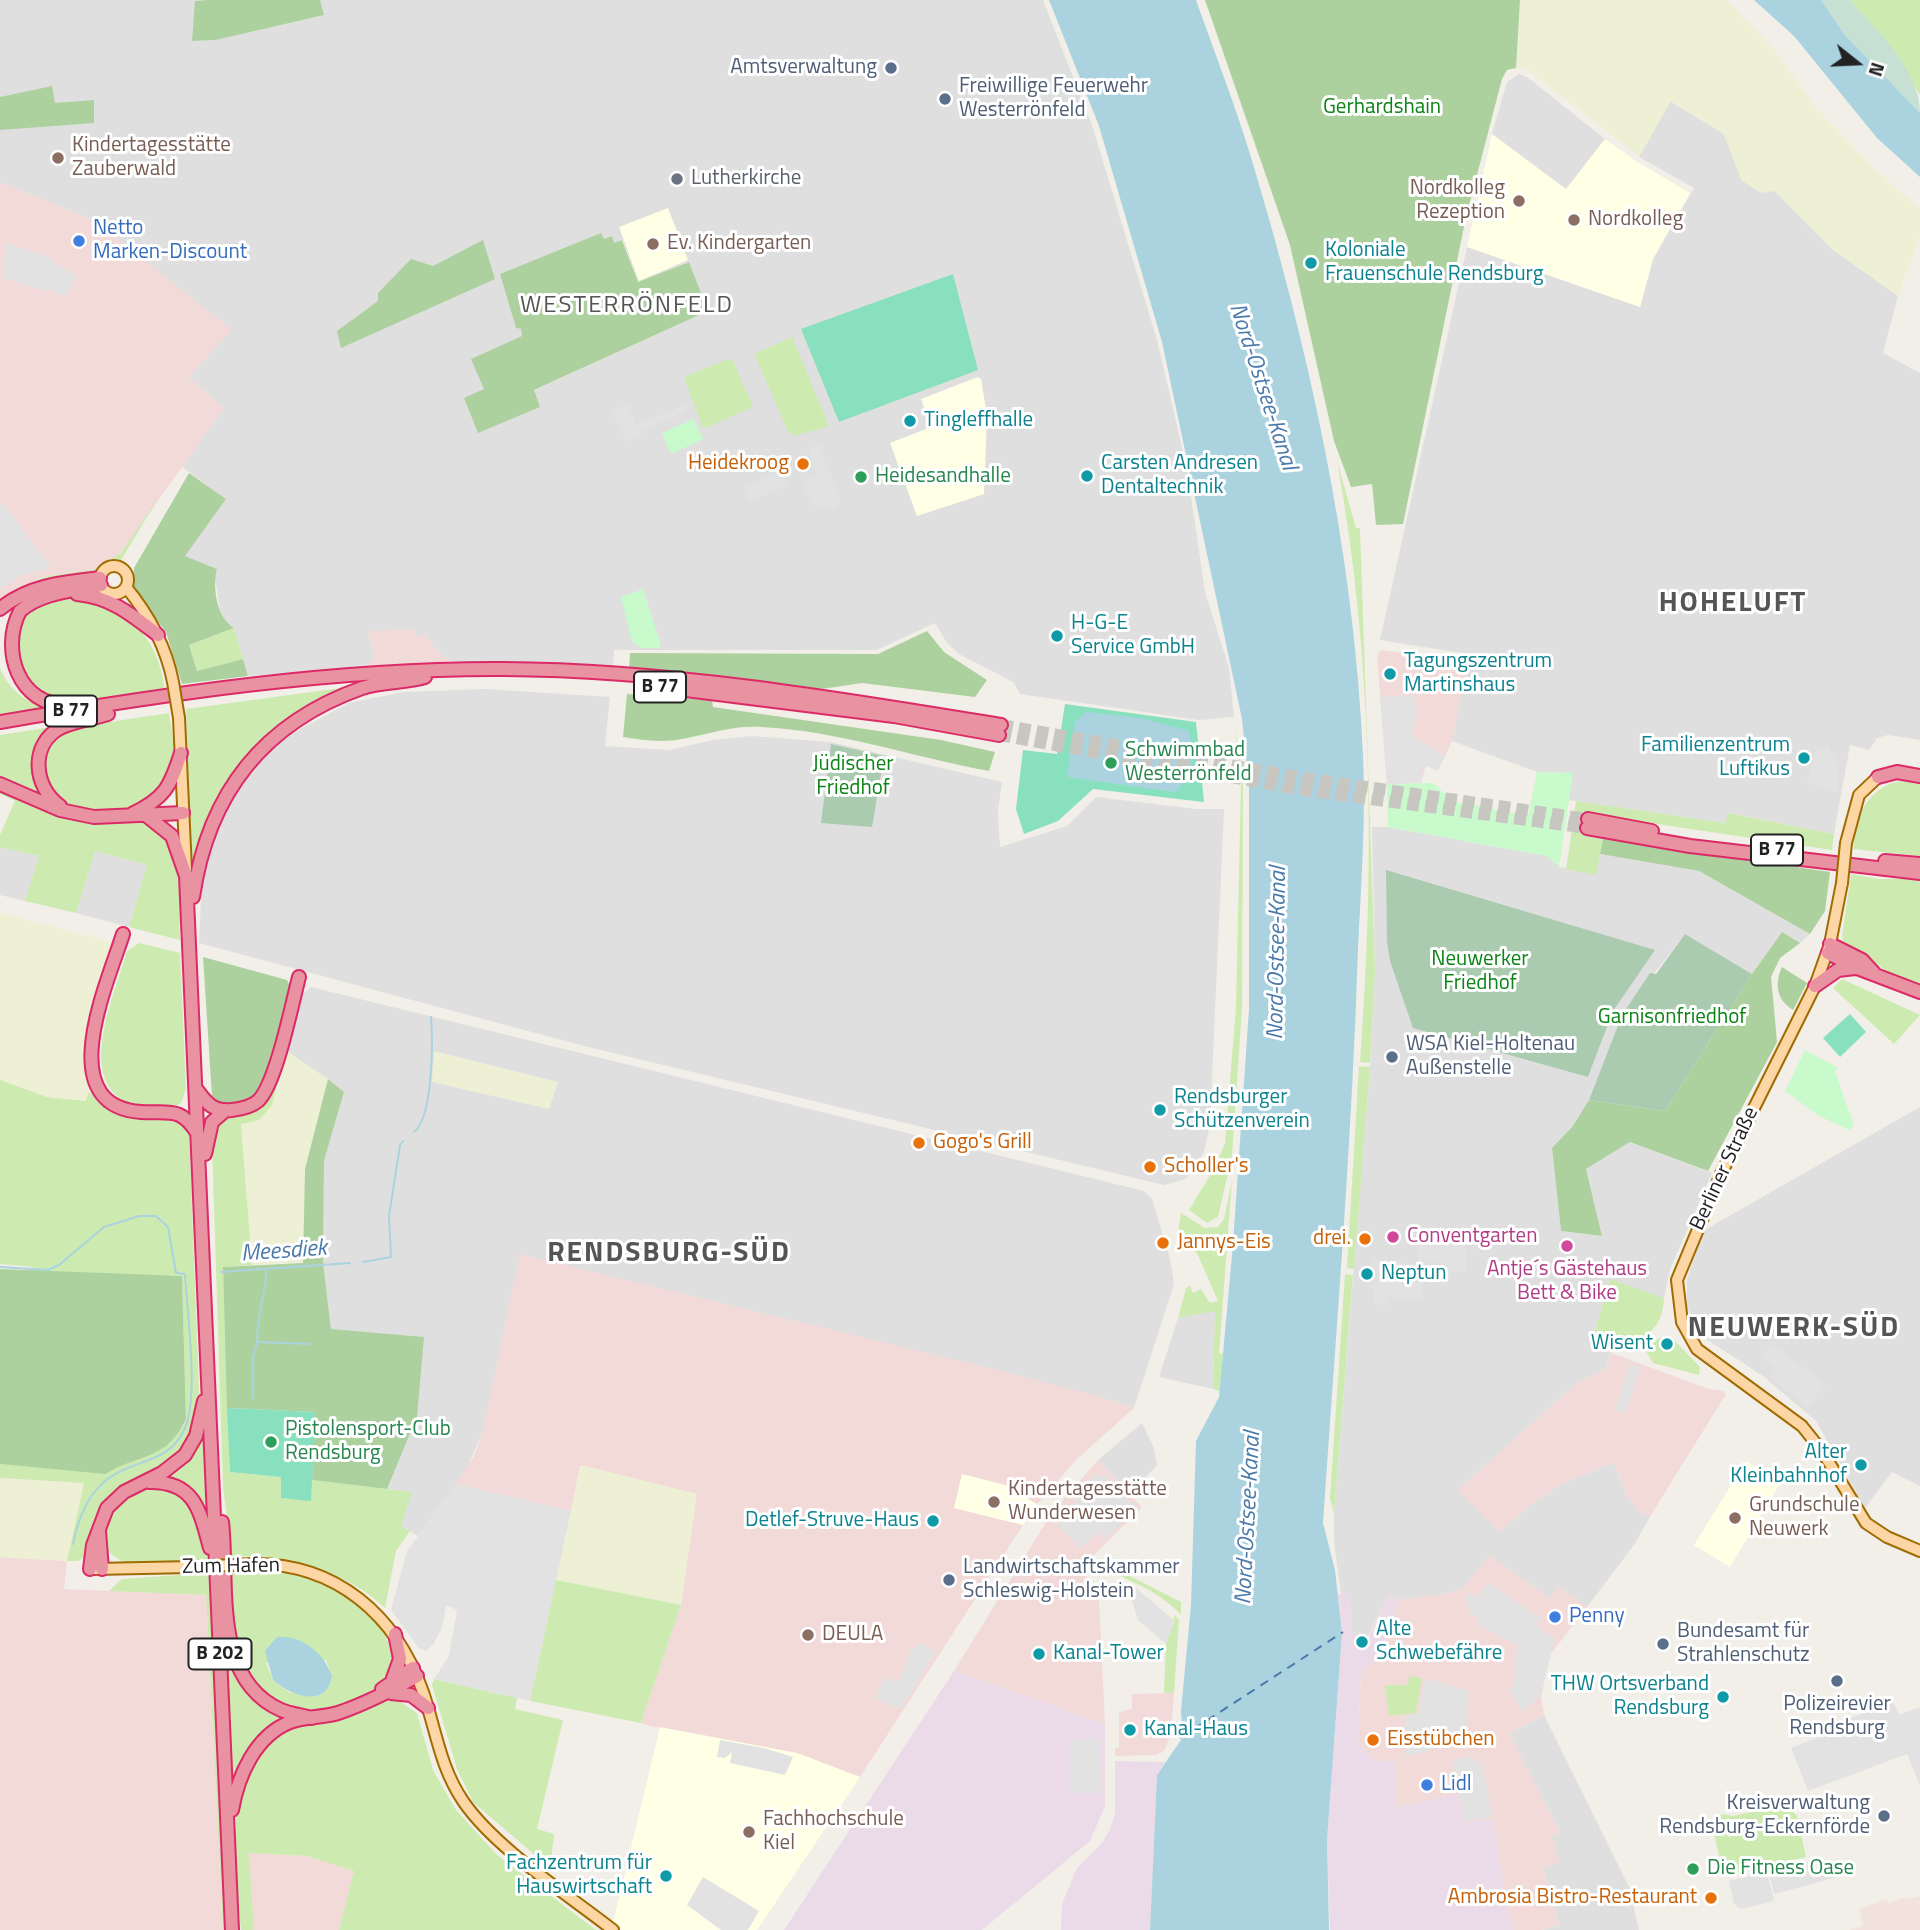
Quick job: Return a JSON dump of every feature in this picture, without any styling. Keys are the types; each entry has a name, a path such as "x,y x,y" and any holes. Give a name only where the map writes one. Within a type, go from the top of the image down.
{"highway":[{"path":"101,581 35,600 11,620 3,640 8,675 21,691 59,706 125,704"},
{"path":"0,610 29,592 56,584 101,581"},
{"path":"66,593 90,595 119,605 158,635"},
{"name":"B 77","path":"0,722 365,674 504,669 607,673 798,693 1000,730 608,681 425,677 242,694 0,730"},
{"path":"189,929 196,876 211,822 228,790 253,757 284,729 338,698 374,685 407,682 425,677"},
{"path":"70,812 55,803 41,785 38,767 43,748 62,727 108,714"},
{"path":"131,815 152,804 166,791 181,753"},
{"path":"1878,777 1897,772 1920,776"},
{"path":"0,784 70,812 94,817 183,814"},
{"path":"147,817 172,836 186,876"},
{"name":"B 77","path":"1920,864 1588,824 1703,848 1920,873"},
{"name":"B 202","path":"186,876 232,1930"},
{"path":"123,934 91,1045 92,1077 105,1098 120,1108 136,1112 174,1112 189,1121 199,1136"},
{"path":"1829,948 1857,968 1920,992"},
{"path":"1829,948 1862,960 1874,973"},
{"path":"1815,986 1838,970 1857,968"},
{"path":"174,1112 197,1090 211,1107 226,1110 253,1104 267,1088 299,977"},
{"path":"200,1172 212,1122 226,1110"},
{"path":"96,1569 91,1552 107,1508 115,1499 185,1455 201,1421 208,1377"},
{"path":"212,1462 218,1481 229,1637 234,1658 248,1683 263,1698 280,1709 312,1718"},
{"path":"145,1482 171,1484 194,1500 203,1517 217,1579"},
{"path":"377,1696 393,1678 400,1658 395,1634"},
{"path":"229,1859 235,1794 251,1758 281,1727 335,1714 377,1696 415,1672"},
{"path":"393,1678 415,1672"},
{"path":"377,1696 405,1692 428,1708"}],"main road":[{"name":"B 202","path":"108,567 118,567 127,576 123,590 108,592 101,581 108,567"},
{"name":"B 202","path":"123,590 158,635 173,682 179,718 186,876"},
{"name":"Berliner Straße","path":"1878,777 1859,795 1846,844 1842,883 1829,948 1815,986 1699,1222 1677,1280 1677,1301 1688,1336 1697,1349 1802,1426 1822,1451 1866,1523 1880,1533 1920,1551"},
{"name":"Zum Hafen","path":"96,1569 287,1565 337,1582 374,1610 395,1634 415,1672 428,1708 441,1759 465,1803 489,1831 613,1930"}],"shaded area":[{"path":"0,0 208,0 196,1 192,41 216,40 323,15 320,0 1043,0 1093,128 1157,340 1187,469 1205,592 1229,668 1234,717 1199,720 1020,694 1013,682 959,654 947,643 935,623 877,650 614,650 613,666 449,661 436,650 426,634 416,637 368,632 375,659 361,668 248,676 234,628 226,623 220,609 215,578 217,569 184,556 226,499 181,466 224,408 188,377 95,221 0,182","holes":["604,239 614,243 623,240 638,282 688,262 708,311 533,391 464,399 484,389 522,336 521,329 516,328 501,274"]},
{"path":"1520,0 1727,0 1774,49 1816,108 1876,170 1920,209 1920,235 1898,296 1832,249 1775,191 1761,193 1741,180 1724,134 1671,101 1639,157 1528,70 1516,68"},
{"path":"1821,0 1850,0 1872,25 1905,67 1918,97 1920,113 1845,35"},
{"path":"1519,74 1527,77 1605,139 1566,190 1492,134 1507,82"},
{"path":"1670,101 1724,134 1742,180 1774,190 1832,249 1898,296 1883,353 1920,373 1920,740 1888,735 1877,738 1869,750 1850,745 1834,834 1729,813 1725,823 1569,800 1572,773 1537,772 1452,741 1468,654 1380,640 1467,247 1640,307 1653,259 1694,188 1639,157"},
{"name":"Nordkolleg","path":"1492,134 1566,189 1605,139 1690,193 1653,259 1640,307 1467,247"},
{"path":"0,182 95,221 232,330 188,377 224,408 121,553 93,570 48,576 17,588 0,599"},
{"name":"Ev. Kindergarten","path":"668,208 688,260 639,281 619,227"},
{"path":"6,243 54,259 53,263 77,276 66,296 56,294 47,287 45,291 3,278"},
{"path":"978,377 981,379 987,416 984,494 917,516 890,443 931,427 921,399"},
{"path":"627,404 636,425 685,405 687,411 640,431 641,436 626,443 612,410"},
{"path":"819,444 841,501 834,508 814,506 802,483 817,476 808,449"},
{"path":"782,471 788,485 749,502 743,487"},
{"path":"3,503 51,568 22,575 0,589 0,505"},
{"path":"414,629 416,636 426,634 436,650 449,661 430,666 420,663 361,668 375,659 368,631"},
{"name":"Tagungszentrum Martinshaus","path":"1381,650 1467,662 1452,741 1443,760 1430,750 1421,783 1387,784 1377,655"},
{"path":"485,689 610,697 605,746 669,750 713,740 752,736 830,742 1002,782 998,811 1000,847 1067,826 1096,797 1196,809 1224,809 1210,1124 1204,1152 1194,1170 1186,1179 1164,1185 584,1046 199,943 202,877 217,824 234,793 258,762 289,735 349,703 403,692"},
{"path":"1414,695 1416,720 1412,735 1445,756 1438,771 1421,764 1421,783 1387,784 1380,697"},
{"path":"1828,745 1837,764 1837,792 1806,783 1816,752"},
{"path":"1372,827 1388,827 1547,856 1559,867 1595,874 1600,854 1699,871 1810,934 1800,943 1782,932 1752,974 1685,934 1622,1015 1589,1100 1572,1127 1552,1148 1561,1231 1602,1236 1586,1169 1630,1142 1712,1173 1670,1269 1664,1298 1610,1280 1594,1335 1614,1341 1606,1369 1578,1382 1458,1490 1500,1532 1530,1505 1562,1484 1613,1462 1627,1495 1642,1515 1651,1515 1634,1545 1587,1607 1559,1587 1550,1598 1489,1556 1464,1587 1452,1593 1400,1600 1389,1595 1367,1638 1352,1639 1349,1593 1341,1594 1334,1542 1334,1514 1370,1067 1375,970","holes":["1390,961 1627,988 1613,1011 1588,1077"]},
{"path":"0,847 39,856 25,901 0,895"},
{"path":"95,851 147,865 129,927 76,913"},
{"path":"0,913 108,941 111,948 85,1046 89,1092 86,1101 47,1097 0,1080"},
{"path":"311,987 1144,1191 1152,1199 1170,1258 1174,1284 1134,1408 1094,1395 482,1434 465,1472 418,1536 401,1526 411,1492 387,1489 417,1417 331,1329 323,1262 324,1161 344,1092 288,1052 303,993"},
{"path":"434,1051 558,1082 549,1109 432,1082"},
{"path":"288,1052 328,1079 305,1169 303,1263 252,1265 241,1123 259,1120 278,1089"},
{"path":"1920,1107 1920,1486 1892,1472 1865,1508 1816,1421 1763,1376 1706,1339 1687,1308 1687,1279 1703,1231"},
{"path":"1419,1237 1466,1239 1466,1272 1446,1272 1445,1263 1418,1260"},
{"path":"520,1254 989,1368 1134,1408 1077,1459 1037,1504 1028,1499 954,1508 1023,1525 860,1777 797,1753 649,1726 641,1723 681,1605 696,1494 580,1466 571,1511 456,1484 474,1456 482,1434"},
{"path":"1373,1260 1401,1261 1400,1281 1423,1282 1421,1299 1387,1297 1387,1305 1375,1304 1372,1284 1377,1284 1377,1279 1394,1280 1395,1272 1372,1270"},
{"path":"1215,1310 1213,1389 1159,1377 1178,1318"},
{"path":"1771,1344 1826,1384 1808,1408 1772,1379 1773,1367 1761,1358"},
{"path":"1611,1353 1726,1394 1651,1515 1642,1515 1627,1495 1613,1462 1562,1484 1530,1505 1500,1532 1458,1490 1578,1382 1606,1369"},
{"path":"1630,1364 1641,1367 1625,1413 1615,1409"},
{"path":"1142,1423 1154,1448 1157,1465 1130,1494 1098,1460"},
{"path":"1098,1460 1142,1507 1080,1569 1089,1579 1099,1600 1105,1724 954,1671 1053,1511"},
{"name":"Grundschule Neuwerk","path":"1746,1461 1781,1482 1730,1567 1694,1545"},
{"path":"581,1465 697,1494 681,1605 556,1580"},
{"name":"Kindertagesstätte Wunderwesen","path":"962,1474 1021,1489 1028,1499 1037,1504 1023,1525 954,1508"},
{"path":"1097,1474 1100,1477 1104,1474 1134,1505 1131,1508 1134,1511 1105,1539 1098,1532 1081,1549 1058,1526 1084,1487"},
{"path":"0,1478 84,1483 67,1561 0,1557"},
{"path":"456,1484 571,1511 530,1701 434,1679 449,1656 457,1610 446,1605 442,1628 433,1645 425,1651 419,1648 391,1610 407,1551"},
{"path":"1489,1555 1550,1598 1559,1587 1587,1607 1550,1655 1541,1697 1544,1715 1509,1733 1560,1833 1552,1836 1560,1862 1543,1868 1559,1925 1542,1930 1514,1930 1506,1899 1463,1822 1457,1795 1396,1807 1380,1762 1368,1757 1358,1744 1361,1670 1378,1658 1400,1600 1452,1593 1464,1587"},
{"path":"0,1557 67,1561 64,1589 206,1595 223,1930 0,1930"},
{"path":"1488,1583 1541,1618 1536,1626 1555,1639 1540,1696 1523,1712 1508,1688 1514,1687 1517,1645 1477,1624 1479,1619 1470,1613 1465,1598 1470,1592 1478,1597"},
{"path":"1127,1585 1136,1588 1175,1621 1166,1644 1138,1620"},
{"path":"1349,1593 1353,1639 1368,1638 1389,1595 1400,1600 1378,1658 1361,1670 1358,1744 1375,1761 1396,1761 1396,1807 1457,1794 1464,1822 1493,1819 1514,1930 1330,1930 1327,1840 1342,1633 1338,1594"},
{"path":"918,1643 936,1651 901,1709 875,1698 884,1678 899,1682 911,1649 915,1650"},
{"path":"954,1671 1105,1724 1105,1806 1090,1841 982,1930 784,1930"},
{"path":"1425,1678 1469,1691 1465,1741 1406,1756 1406,1716 1418,1714"},
{"path":"1174,1693 1171,1733 1165,1750 1156,1755 1115,1756 1115,1748 1119,1748 1119,1713 1132,1708 1132,1694"},
{"path":"1893,1702 1899,1715 1920,1707 1920,1785 1907,1754 1808,1791 1791,1748 1831,1732 1829,1726"},
{"path":"1544,1715 1629,1887 1639,1930 1542,1930 1559,1925 1543,1867 1552,1836 1560,1833 1509,1733"},
{"path":"660,1727 797,1753 860,1777 757,1930 622,1930 613,1923"},
{"path":"720,1740 764,1748 793,1757 785,1775 730,1763 732,1752 725,1758 717,1757"},
{"path":"1070,1740 1100,1740 1101,1793 1070,1793"},
{"path":"1473,1757 1476,1762 1481,1761 1493,1817 1464,1821 1452,1760"},
{"path":"1115,1761 1165,1762 1157,1775 1150,1930 1061,1930 1062,1904 1077,1868 1102,1843 1110,1829 1115,1813"},
{"path":"248,1853 307,1856 354,1871 339,1930 254,1930"},
{"path":"1807,1862 1811,1875 1832,1870 1834,1878 1774,1894 1769,1873"},
{"path":"1767,1872 1774,1901 1741,1909 1734,1904 1729,1881"},
{"path":"703,1877 759,1911 748,1930 721,1930 687,1905"},
{"path":"1920,1896 1920,1930 1848,1930 1863,1926 1859,1909 1887,1899 1888,1903"}],"green space":[{"path":"320,0 324,15 216,40 192,41 195,1"},
{"name":"Gerhardshain","path":"1205,0 1520,0 1516,68 1507,70 1502,79 1466,217 1403,524 1376,525 1372,484 1351,487 1334,441 1290,245"},
{"path":"1850,0 1920,0 1920,95 1891,48"},
{"path":"52,86 55,103 94,100 94,123 0,130 0,97"},
{"path":"601,233 604,239 612,236 614,243 622,240 638,282 689,262 708,311 534,390 540,407 478,433 464,398 484,389 471,359 522,336 521,329 516,328 500,274"},
{"path":"483,240 495,279 341,348 337,331 378,301 378,293 411,259 433,266"},
{"path":"953,274 978,370 839,422 801,329"},
{"path":"792,337 829,426 794,436 788,431 754,354"},
{"path":"728,359 733,361 753,407 703,429 684,377"},
{"path":"694,419 703,439 671,454 662,433"},
{"path":"1337,461 1356,528 1360,528 1368,753 1358,610"},
{"path":"189,473 226,499 185,556 217,569 217,602 223,617 234,628 189,645 197,671 243,659 248,676 182,684 166,632 133,590 134,568"},
{"path":"159,497 120,562 106,566 98,575 0,605 0,599 17,588 48,576 93,570 121,553"},
{"path":"643,589 660,648 641,648 632,642 621,597"},
{"path":"75,598 110,610 137,628 155,654 165,691 63,702 16,681 6,654 12,627 39,605"},
{"path":"234,628 243,659 197,671 189,645"},
{"path":"927,631 944,652 987,680 975,697 862,683 815,690 629,670 630,653 878,654"},
{"path":"0,668 10,685 22,697 57,710 0,719"},
{"path":"363,685 252,753 192,875 186,709"},
{"path":"627,694 708,700 712,701 713,707 941,740 995,752 989,771 848,739 790,729 741,727 667,741 623,737"},
{"name":"Schwimmbad Westerrönfeld","path":"1065,704 1196,722 1204,802 1093,789 1058,821 1024,834 1016,809 1023,750 1057,754"},
{"path":"169,713 174,749 173,767 168,783 150,800 128,810 103,813 79,809 59,798 46,783 43,763 53,738 76,727"},
{"path":"1234,717 1243,784 1242,1008 1232,1155 1218,1217 1207,1223 1189,1210 1215,1167 1225,1143 1236,1007 1241,784"},
{"path":"57,726 40,747 47,800 0,780 0,735"},
{"name":"Jüdischer Friedhof","path":"831,744 884,756 872,827 821,823"},
{"path":"1368,766 1375,970 1370,1063 1360,1062 1365,987"},
{"path":"1537,772 1573,773 1559,867 1547,856 1388,827 1387,784 1433,783 1452,801 1528,816"},
{"path":"1902,781 1920,784 1920,856 1854,849 1857,825 1866,804 1881,789"},
{"path":"0,789 81,820 99,823 144,823 162,833 170,845 178,876 180,940 129,927 147,865 95,851 76,913 25,901 39,856 0,847 0,835 15,801 0,794"},
{"path":"1576,801 1725,823 1728,813 1834,834 1832,850 1589,814 1584,836 1603,839 1596,875 1566,869"},
{"path":"1603,839 1830,872 1825,911 1810,934 1699,871 1600,854"},
{"name":"Neuwerker Friedhof","path":"1386,870 1655,950 1613,1011 1588,1077 1413,1028 1390,961 1387,941"},
{"path":"1851,874 1878,879 1920,879 1920,987 1902,981 1844,943 1842,937"},
{"path":"1782,932 1800,943 1780,958 1771,977 1777,1042 1708,1171 1630,1142 1586,1169 1602,1236 1561,1231 1552,1148 1572,1127 1589,1100 1665,1111 1752,974"},
{"name":"Garnisonfriedhof","path":"1685,934 1752,974 1665,1111 1589,1100 1622,1015 1650,973 1656,974"},
{"path":"139,943 180,953 186,1088 181,1103 170,1107 134,1105 115,1094 105,1079 101,1059 108,1014 127,951"},
{"path":"203,957 287,980 290,986 265,1079 249,1101 219,1103 212,1096"},
{"path":"1782,967 1807,983 1793,1010 1783,1002 1778,992"},
{"path":"1842,979 1920,1015 1894,1044 1833,988"},
{"path":"303,993 272,1105 259,1120 241,1124 252,1265 223,1267 230,1472 282,1477 282,1498 311,1500 312,1480 412,1492 401,1526 410,1531 396,1551 385,1608 351,1583 313,1567 273,1558 232,1556 223,1487 212,1144 222,1121 256,1109"},
{"path":"1850,1014 1866,1032 1840,1057 1823,1038"},
{"path":"1805,1050 1838,1068 1835,1072 1854,1125 1849,1130 1819,1116 1785,1091"},
{"path":"1359,1066 1370,1067 1354,1269 1347,1268"},
{"path":"328,1079 344,1092 324,1161 323,1262 331,1329 424,1337 417,1417 387,1489 312,1480 315,1412 227,1408 223,1267 303,1263 305,1169"},
{"path":"0,1080 47,1097 85,1101 89,1092 113,1109 132,1116 180,1119 189,1131 200,1414 180,1455 169,1464 115,1491 96,1520 86,1556 78,1561 67,1561 84,1483 0,1478 0,1464 105,1473 151,1455 170,1442 186,1419 182,1276 33,1272 33,1267 0,1264"},
{"path":"1232,1180 1219,1353 1223,1354 1220,1391 1213,1389 1215,1311 1178,1318 1186,1288 1190,1286 1193,1293 1201,1289 1210,1303 1218,1301 1197,1253 1184,1246 1178,1233 1181,1213 1205,1228 1218,1227 1224,1219"},
{"path":"0,1269 182,1276 186,1419 170,1442 152,1454 105,1474 0,1464"},
{"path":"1345,1274 1353,1275 1334,1514 1330,1498"},
{"path":"1610,1279 1664,1298 1662,1312 1650,1332 1642,1337 1620,1340 1594,1335"},
{"path":"1663,1337 1673,1339 1700,1367 1699,1375 1653,1363 1642,1345"},
{"name":"Pistolensport-Club Rendsburg","path":"227,1408 316,1412 311,1501 281,1498 281,1477 230,1472"},
{"path":"203,1435 207,1510 199,1500 166,1479 166,1475"},
{"path":"163,1487 186,1498 206,1541 208,1560 134,1564 113,1555 106,1545 105,1533 109,1520 118,1508 130,1497 145,1490"},
{"path":"1092,1557 1181,1602 1181,1615 1149,1590 1087,1561"},
{"path":"232,1572 282,1573 331,1588 360,1606 383,1631 396,1666 379,1684 360,1698 338,1707 316,1711 294,1709 274,1701 256,1686 238,1653 232,1619","holes":["326,1660 332,1676 290,1693 273,1680 266,1663"]},
{"path":"209,1573 228,1930 223,1930 206,1595 109,1591 122,1579"},
{"path":"556,1580 681,1605 641,1723 530,1701"},
{"path":"1175,1615 1179,1620 1174,1693 1164,1693 1166,1644"},
{"path":"225,1628 234,1665 292,1718 280,1724 231,1794"},
{"path":"1409,1676 1422,1678 1416,1713 1389,1716 1385,1685 1408,1685"},
{"path":"434,1679 517,1698 515,1709 563,1720 537,1829 554,1834 550,1868 473,1802 457,1769 432,1685"},
{"path":"393,1697 417,1713 433,1770 456,1810 497,1855 596,1930 339,1930 354,1871 307,1856 249,1853 254,1930 241,1930 235,1851 236,1824 240,1797 248,1773 261,1751 281,1734 306,1721"},
{"path":"1787,1804 1797,1816 1806,1857 1724,1876 1711,1821 1722,1814 1733,1816"}],"water":[{"name":"Nord-Ostsee-Kanal","path":"1049,0 1196,0 1244,135 1291,301 1325,451 1350,602 1358,679 1364,804 1352,1093 1323,1523 1335,1570 1342,1633 1327,1840 1329,1930 1150,1930 1157,1775 1183,1737 1181,1711 1191,1605 1196,1441 1219,1397 1233,1244 1249,1009 1249,785 1242,719 1162,342 1099,126"},
{"path":"1754,0 1821,0 1845,35 1920,113 1920,177 1877,138 1794,36"},
{"path":"1086,712 1141,718 1189,731 1192,756 1186,778 1175,792 1067,777 1075,722"},
{"path":"277,1637 303,1642 324,1660 332,1676 323,1693 315,1696 298,1694 273,1680 265,1651"}],"waterway":[{"name":"Meesdiek","path":"414,1132 425,1112 428,1096 432,1060 431,1017"},
{"name":"Meesdiek","path":"363,1262 391,1257 389,1216 400,1145 403,1141"},
{"path":"0,1267 48,1270 59,1265 104,1227 139,1216 156,1216 168,1227 176,1273 185,1274 192,1376 185,1428 179,1439 163,1454 122,1470 96,1489 81,1515 73,1544"},
{"name":"Meesdiek","path":"221,1272 350,1263"},
{"path":"267,1269 257,1342 311,1344"},
{"path":"253,1399 253,1358 257,1342"}],"ferry route":[{"path":"1180,1738 1343,1632"}],"tunnel":[{"path":"1001,725 1304,778 1588,819"},
{"path":"999,735 1303,790 1587,828"}],"place":[{"name":"Amtsverwaltung","path":"891,68"},
{"name":"Freiwillige Feuerwehr Westerrönfeld","path":"945,99"},
{"name":"Kindertagesstätte Zauberwald","path":"58,158"},
{"name":"Lutherkirche","path":"677,179"},
{"name":"Nordkolleg Rezeption","path":"1519,201"},
{"name":"Nordkolleg","path":"1574,220"},
{"name":"Netto Marken-Discount","path":"79,241"},
{"name":"Ev. Kindergarten","path":"653,244"},
{"name":"Koloniale Frauenschule Rendsburg","path":"1311,263"},
{"name":"Tingleffhalle","path":"910,421"},
{"name":"Heidekroog","path":"803,464"},
{"name":"Carsten Andresen Dentaltechnik","path":"1087,476"},
{"name":"Heidesandhalle","path":"861,477"},
{"name":"H-G-E Service GmbH","path":"1057,636"},
{"name":"Tagungszentrum Martinshaus","path":"1390,674"},
{"name":"Familienzentrum Luftikus","path":"1804,758"},
{"name":"Schwimmbad Westerrönfeld","path":"1111,763"},
{"name":"WSA Kiel-Holtenau Außenstelle","path":"1392,1057"},
{"name":"Rendsburger Schützenverein","path":"1160,1110"},
{"name":"Gogo's Grill","path":"919,1143"},
{"name":"Scholler's","path":"1150,1167"},
{"name":"Conventgarten","path":"1393,1237"},
{"name":"drei.","path":"1365,1239"},
{"name":"Jannys-Eis","path":"1163,1243"},
{"name":"Antje´s Gästehaus Bett & Bike","path":"1567,1246"},
{"name":"Neptun","path":"1367,1274"},
{"name":"Wisent","path":"1667,1344"},
{"name":"Pistolensport-Club Rendsburg","path":"271,1442"},
{"name":"Alter Kleinbahnhof","path":"1861,1465"},
{"name":"Kindertagesstätte Wunderwesen","path":"994,1502"},
{"name":"Grundschule Neuwerk","path":"1735,1518"},
{"name":"Detlef-Struve-Haus","path":"933,1521"},
{"name":"Landwirtschaftskammer Schleswig-Holstein","path":"949,1580"},
{"name":"Penny","path":"1555,1617"},
{"name":"DEULA","path":"808,1635"},
{"name":"Alte Schwebefähre","path":"1362,1642"},
{"name":"Bundesamt für Strahlenschutz","path":"1663,1644"},
{"name":"Kanal-Tower","path":"1039,1654"},
{"name":"Polizeirevier Rendsburg","path":"1837,1681"},
{"name":"THW Ortsverband Rendsburg","path":"1723,1697"},
{"name":"Kanal-Haus","path":"1130,1730"},
{"name":"Eisstübchen","path":"1373,1740"},
{"name":"Lidl","path":"1427,1785"},
{"name":"Kreisverwaltung Rendsburg-Eckernförde","path":"1884,1816"},
{"name":"Fachhochschule Kiel","path":"749,1832"},
{"name":"Die Fitness Oase","path":"1693,1869"},
{"name":"Fachzentrum für Hauswirtschaft","path":"666,1876"},
{"name":"Ambrosia Bistro-Restaurant","path":"1711,1898"}],"district":[{"name":"WESTERRÖNFELD","path":"627,306"},
{"name":"HOHELUFT","path":"1733,604"},
{"name":"RENDSBURG-SÜD","path":"669,1254"},
{"name":"NEUWERK-SÜD","path":"1794,1329"}]}
